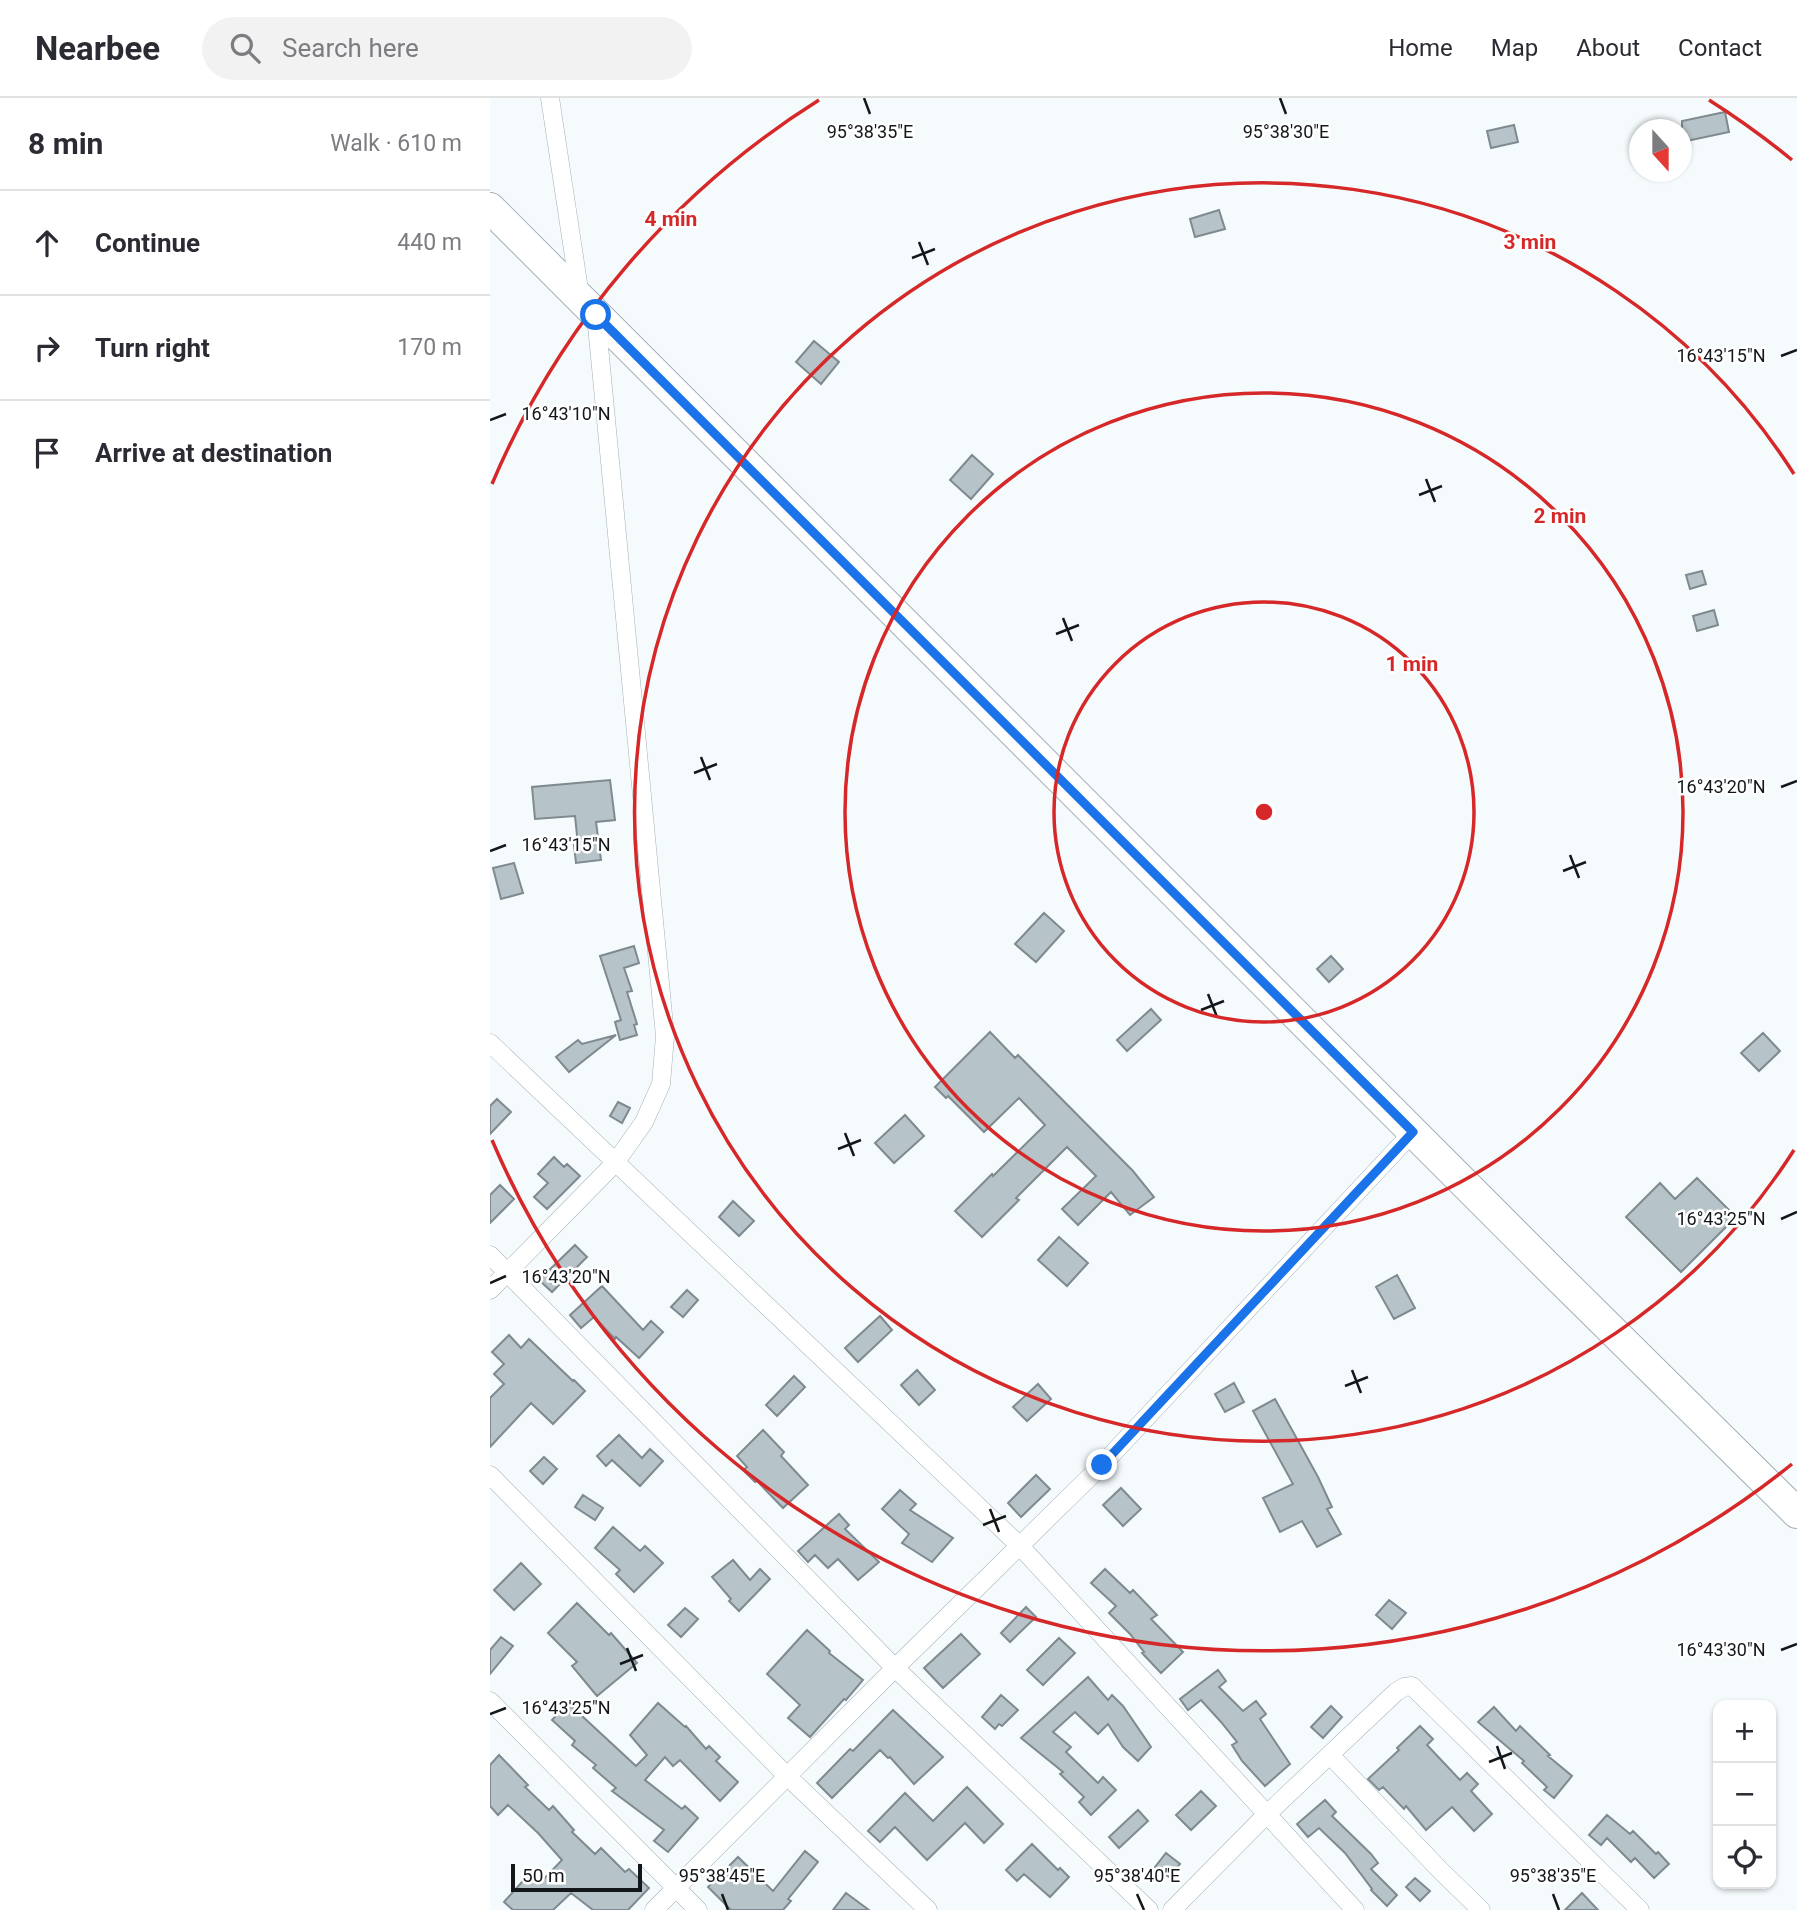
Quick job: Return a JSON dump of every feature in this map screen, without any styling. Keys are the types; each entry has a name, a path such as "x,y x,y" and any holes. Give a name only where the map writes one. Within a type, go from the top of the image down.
{"main road":[{"path":"491,212 1797,1513"}],"street":[{"path":"490,1290 615,1163 643,1122 661,1084 665,1036 589,307 550,98"},
{"path":"490,1043 1020,1545 1355,1910"},
{"path":"654,1910 1102,1465 1413,1132"},
{"path":"490,1255 895,1668 1149,1910"},
{"path":"490,1475 787,1776 928,1910"},
{"path":"1172,1910 1266,1815 1396,1692 1412,1686 1640,1910"},
{"path":"490,1701 698,1910"},
{"path":"1330,1755 1482,1910"}],"building":[{"path":"1725,112 1729,132 1692,140 1692,119"},
{"path":"1514,125 1518,142 1491,148 1487,131"},
{"path":"1219,210 1225,229 1195,237 1190,219"},
{"path":"814,341 839,362 821,384 796,362"},
{"path":"972,455 993,474 971,499 950,480"},
{"path":"1702,571 1706,584 1690,589 1686,575"},
{"path":"1714,610 1718,625 1697,631 1693,616"},
{"path":"610,780 615,820 596,822 601,860 576,863 574,845 578,845 575,816 535,819 532,787"},
{"path":"514,863 523,893 501,899 493,868"},
{"path":"1044,913 1064,931 1036,962 1015,944"},
{"path":"634,946 639,963 624,968 632,991 627,992 637,1024 634,1025 637,1035 620,1040 615,1022 621,1020 600,956"},
{"path":"1331,956 1343,969 1329,982 1317,969"},
{"path":"1151,1009 1161,1020 1127,1051 1117,1040"},
{"path":"990,1032 1015,1058 1018,1055 1133,1171 1154,1197 1130,1215 1111,1192 1078,1225 1062,1209 1096,1176 1067,1147 982,1237 955,1211 1045,1125 1019,1098 984,1132 948,1096 946,1098 935,1087"},
{"path":"1763,1033 1780,1051 1759,1071 1741,1053"},
{"path":"616,1035 569,1072 556,1057 578,1040 582,1044"},
{"path":"497,1099 511,1112 490,1134 490,1106"},
{"path":"618,1102 630,1108 622,1123 610,1116"},
{"path":"905,1115 924,1136 894,1163 875,1143"},
{"path":"554,1157 564,1167 567,1164 580,1176 547,1209 534,1197 548,1183 538,1174"},
{"path":"1697,1178 1736,1217 1681,1272 1626,1217 1660,1183 1675,1199"},
{"path":"500,1185 514,1199 490,1223 490,1195"},
{"path":"733,1201 754,1221 739,1236 719,1217"},
{"path":"1059,1237 1088,1263 1067,1286 1038,1260"},
{"path":"575,1245 587,1257 552,1292 539,1280"},
{"path":"1397,1275 1415,1308 1394,1319 1376,1287"},
{"path":"602,1286 643,1330 651,1321 663,1332 639,1358 616,1337 615,1339 594,1317 581,1328 570,1315"},
{"path":"687,1290 698,1300 683,1317 671,1307"},
{"path":"880,1316 892,1330 858,1362 845,1348"},
{"path":"509,1335 521,1348 529,1339 585,1391 553,1424 531,1403 490,1447 490,1398 504,1384 494,1374 504,1364 492,1352"},
{"path":"917,1370 935,1390 919,1405 901,1385"},
{"path":"794,1376 805,1387 777,1416 766,1405"},
{"path":"1234,1383 1244,1402 1225,1412 1215,1394"},
{"path":"1038,1384 1051,1399 1027,1421 1013,1407"},
{"path":"1275,1399 1318,1477 1332,1507 1327,1509 1341,1534 1317,1547 1302,1521 1280,1532 1263,1498 1293,1484 1253,1411"},
{"path":"763,1430 784,1452 781,1456 808,1485 783,1508 743,1470 747,1467 737,1456"},
{"path":"619,1435 642,1458 650,1449 663,1461 640,1486 612,1460 606,1466 597,1456"},
{"path":"544,1457 557,1469 543,1484 530,1471"},
{"path":"1036,1475 1050,1489 1021,1517 1008,1503"},
{"path":"1121,1488 1141,1509 1123,1526 1103,1505"},
{"path":"900,1490 916,1504 910,1510 953,1538 932,1562 902,1543 909,1534 882,1509"},
{"path":"583,1495 603,1508 595,1520 575,1507"},
{"path":"839,1514 849,1525 845,1529 879,1562 858,1580 838,1559 828,1568 815,1555 808,1562 798,1551"},
{"path":"613,1527 640,1551 645,1546 663,1563 634,1592 616,1574 620,1570 595,1548"},
{"path":"733,1560 750,1580 760,1569 770,1579 739,1611 712,1577"},
{"path":"521,1563 541,1584 514,1610 494,1590"},
{"path":"1105,1569 1130,1593 1133,1590 1157,1615 1151,1619 1183,1652 1161,1673 1142,1653 1144,1652 1130,1634 1109,1613 1116,1606 1091,1583"},
{"path":"1389,1600 1406,1613 1392,1629 1376,1615"},
{"path":"577,1603 609,1635 611,1633 637,1663 597,1696 572,1666 577,1662 548,1633"},
{"path":"1026,1607 1036,1617 1010,1642 1001,1633"},
{"path":"685,1608 698,1619 681,1637 668,1625"},
{"path":"807,1630 830,1651 829,1653 863,1680 810,1737 788,1718 800,1705 767,1674"},
{"path":"961,1634 980,1654 943,1688 924,1668"},
{"path":"501,1637 513,1646 490,1674 490,1650"},
{"path":"1059,1638 1075,1653 1043,1685 1027,1670"},
{"path":"1218,1670 1226,1681 1219,1687 1243,1711 1256,1701 1266,1714 1260,1719 1290,1764 1265,1786 1242,1761 1232,1745 1237,1742 1201,1700 1188,1710 1180,1699"},
{"path":"1088,1677 1108,1700 1112,1695 1123,1706 1151,1747 1138,1761 1123,1747 1108,1724 1098,1734 1075,1712 1053,1732 1071,1747 1066,1752 1098,1783 1103,1777 1116,1790 1091,1815 1079,1802 1084,1797 1060,1774 1063,1772 1021,1738"},
{"path":"1001,1695 1018,1710 1002,1726 999,1724 995,1729 982,1717"},
{"path":"568,1703 636,1766 647,1755 630,1735 658,1703 686,1726 706,1749 709,1746 720,1757 716,1761 738,1782 720,1801 680,1760 673,1766 665,1757 645,1780 682,1809 685,1806 698,1818 668,1852 654,1841 664,1830 612,1791 616,1788 593,1768 596,1765 572,1745 575,1741 552,1720"},
{"path":"1331,1706 1342,1717 1323,1738 1311,1727"},
{"path":"1494,1707 1516,1731 1520,1726 1550,1755 1548,1756 1572,1776 1554,1798 1544,1790 1547,1787 1522,1763 1524,1761 1478,1722"},
{"path":"893,1710 943,1757 914,1784 890,1757 880,1750 832,1798 817,1783"},
{"path":"1420,1726 1433,1739 1427,1745 1460,1780 1467,1773 1478,1784 1471,1791 1492,1814 1474,1831 1452,1807 1426,1830 1406,1806 1404,1809 1383,1787 1379,1790 1368,1779"},
{"path":"499,1755 528,1785 525,1787 549,1810 553,1806 574,1830 572,1832 595,1854 601,1848 625,1872 629,1869 649,1888 628,1910 593,1910 571,1893 553,1910 513,1910 504,1902 531,1872 542,1881 562,1860 508,1805 498,1815 490,1806 490,1765"},
{"path":"967,1787 1003,1824 984,1843 965,1823 927,1860 895,1827 880,1842 868,1831 905,1793 933,1821"},
{"path":"1201,1791 1216,1806 1191,1830 1176,1815"},
{"path":"1325,1800 1336,1812 1332,1816 1378,1863 1371,1869 1397,1895 1387,1906 1371,1890 1345,1853 1319,1828 1308,1837 1297,1824"},
{"path":"1138,1810 1148,1821 1119,1848 1109,1837"},
{"path":"1607,1815 1630,1834 1633,1831 1669,1864 1654,1878 1635,1858 1631,1862 1607,1838 1601,1845 1589,1835"},
{"path":"1032,1844 1069,1877 1050,1897 1024,1874 1017,1881 1006,1870"},
{"path":"805,1851 818,1862 788,1899 791,1901 783,1910 731,1910 708,1887 738,1857 773,1891"},
{"path":"1166,1853 1180,1864 1169,1877 1155,1867"},
{"path":"1415,1878 1430,1891 1420,1901 1406,1887"},
{"path":"846,1893 869,1910 833,1910"},
{"path":"1582,1893 1598,1910 1565,1910"}],"route":[{"path":"596,315 1413,1132 1102,1465"}]}
